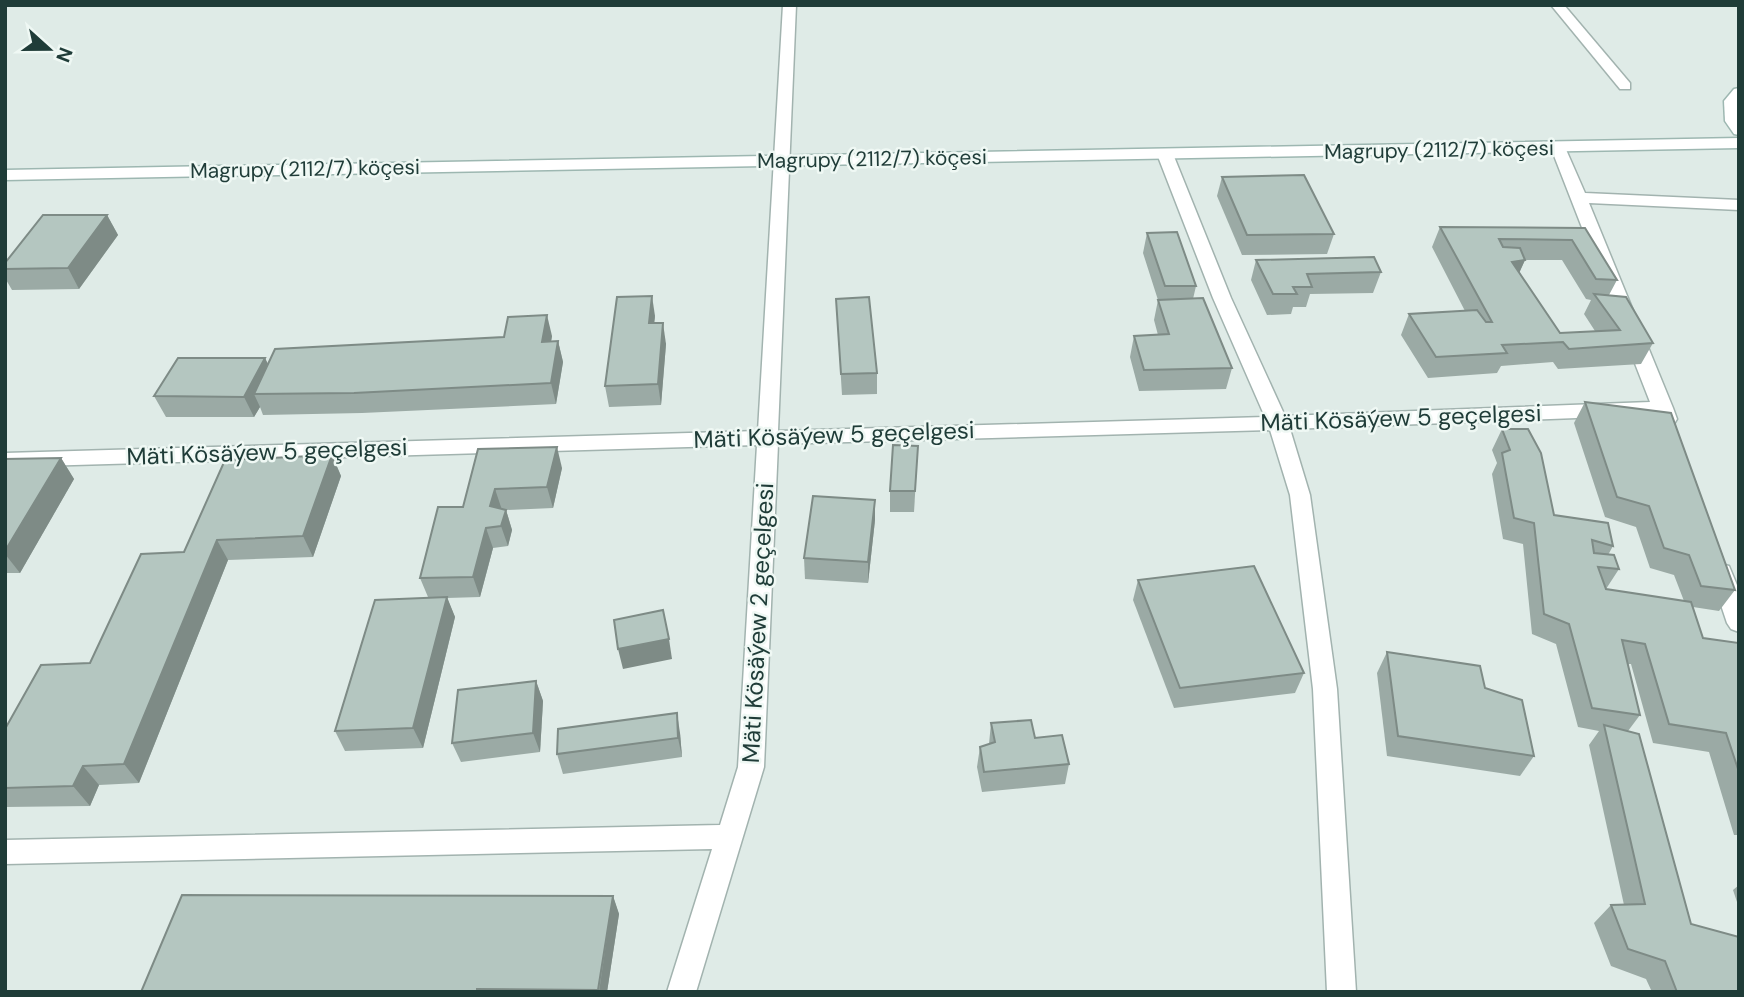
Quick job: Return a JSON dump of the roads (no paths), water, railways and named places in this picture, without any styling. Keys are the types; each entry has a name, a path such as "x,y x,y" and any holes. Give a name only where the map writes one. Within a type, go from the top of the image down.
{"street":[{"name":"Mäti Kösäýew 2 geçelgesi","path":"681,992 751,766 790,5"},
{"path":"1557,5 1625,86"},
{"path":"1739,92 1731,101 1732,121 1739,131"},
{"name":"Magrupy (2112/7) köçesi","path":"5,175 1739,143"},
{"path":"1559,148 1672,433"},
{"path":"1165,154 1222,299 1278,423 1300,495 1325,688 1342,992"},
{"path":"1579,198 1739,205"},
{"name":"Mäti Kösäýew 5 geçelgesi","path":"5,460 1278,423 1663,408"},
{"path":"1717,559 1739,623"},
{"path":"5,852 729,837"}]}
